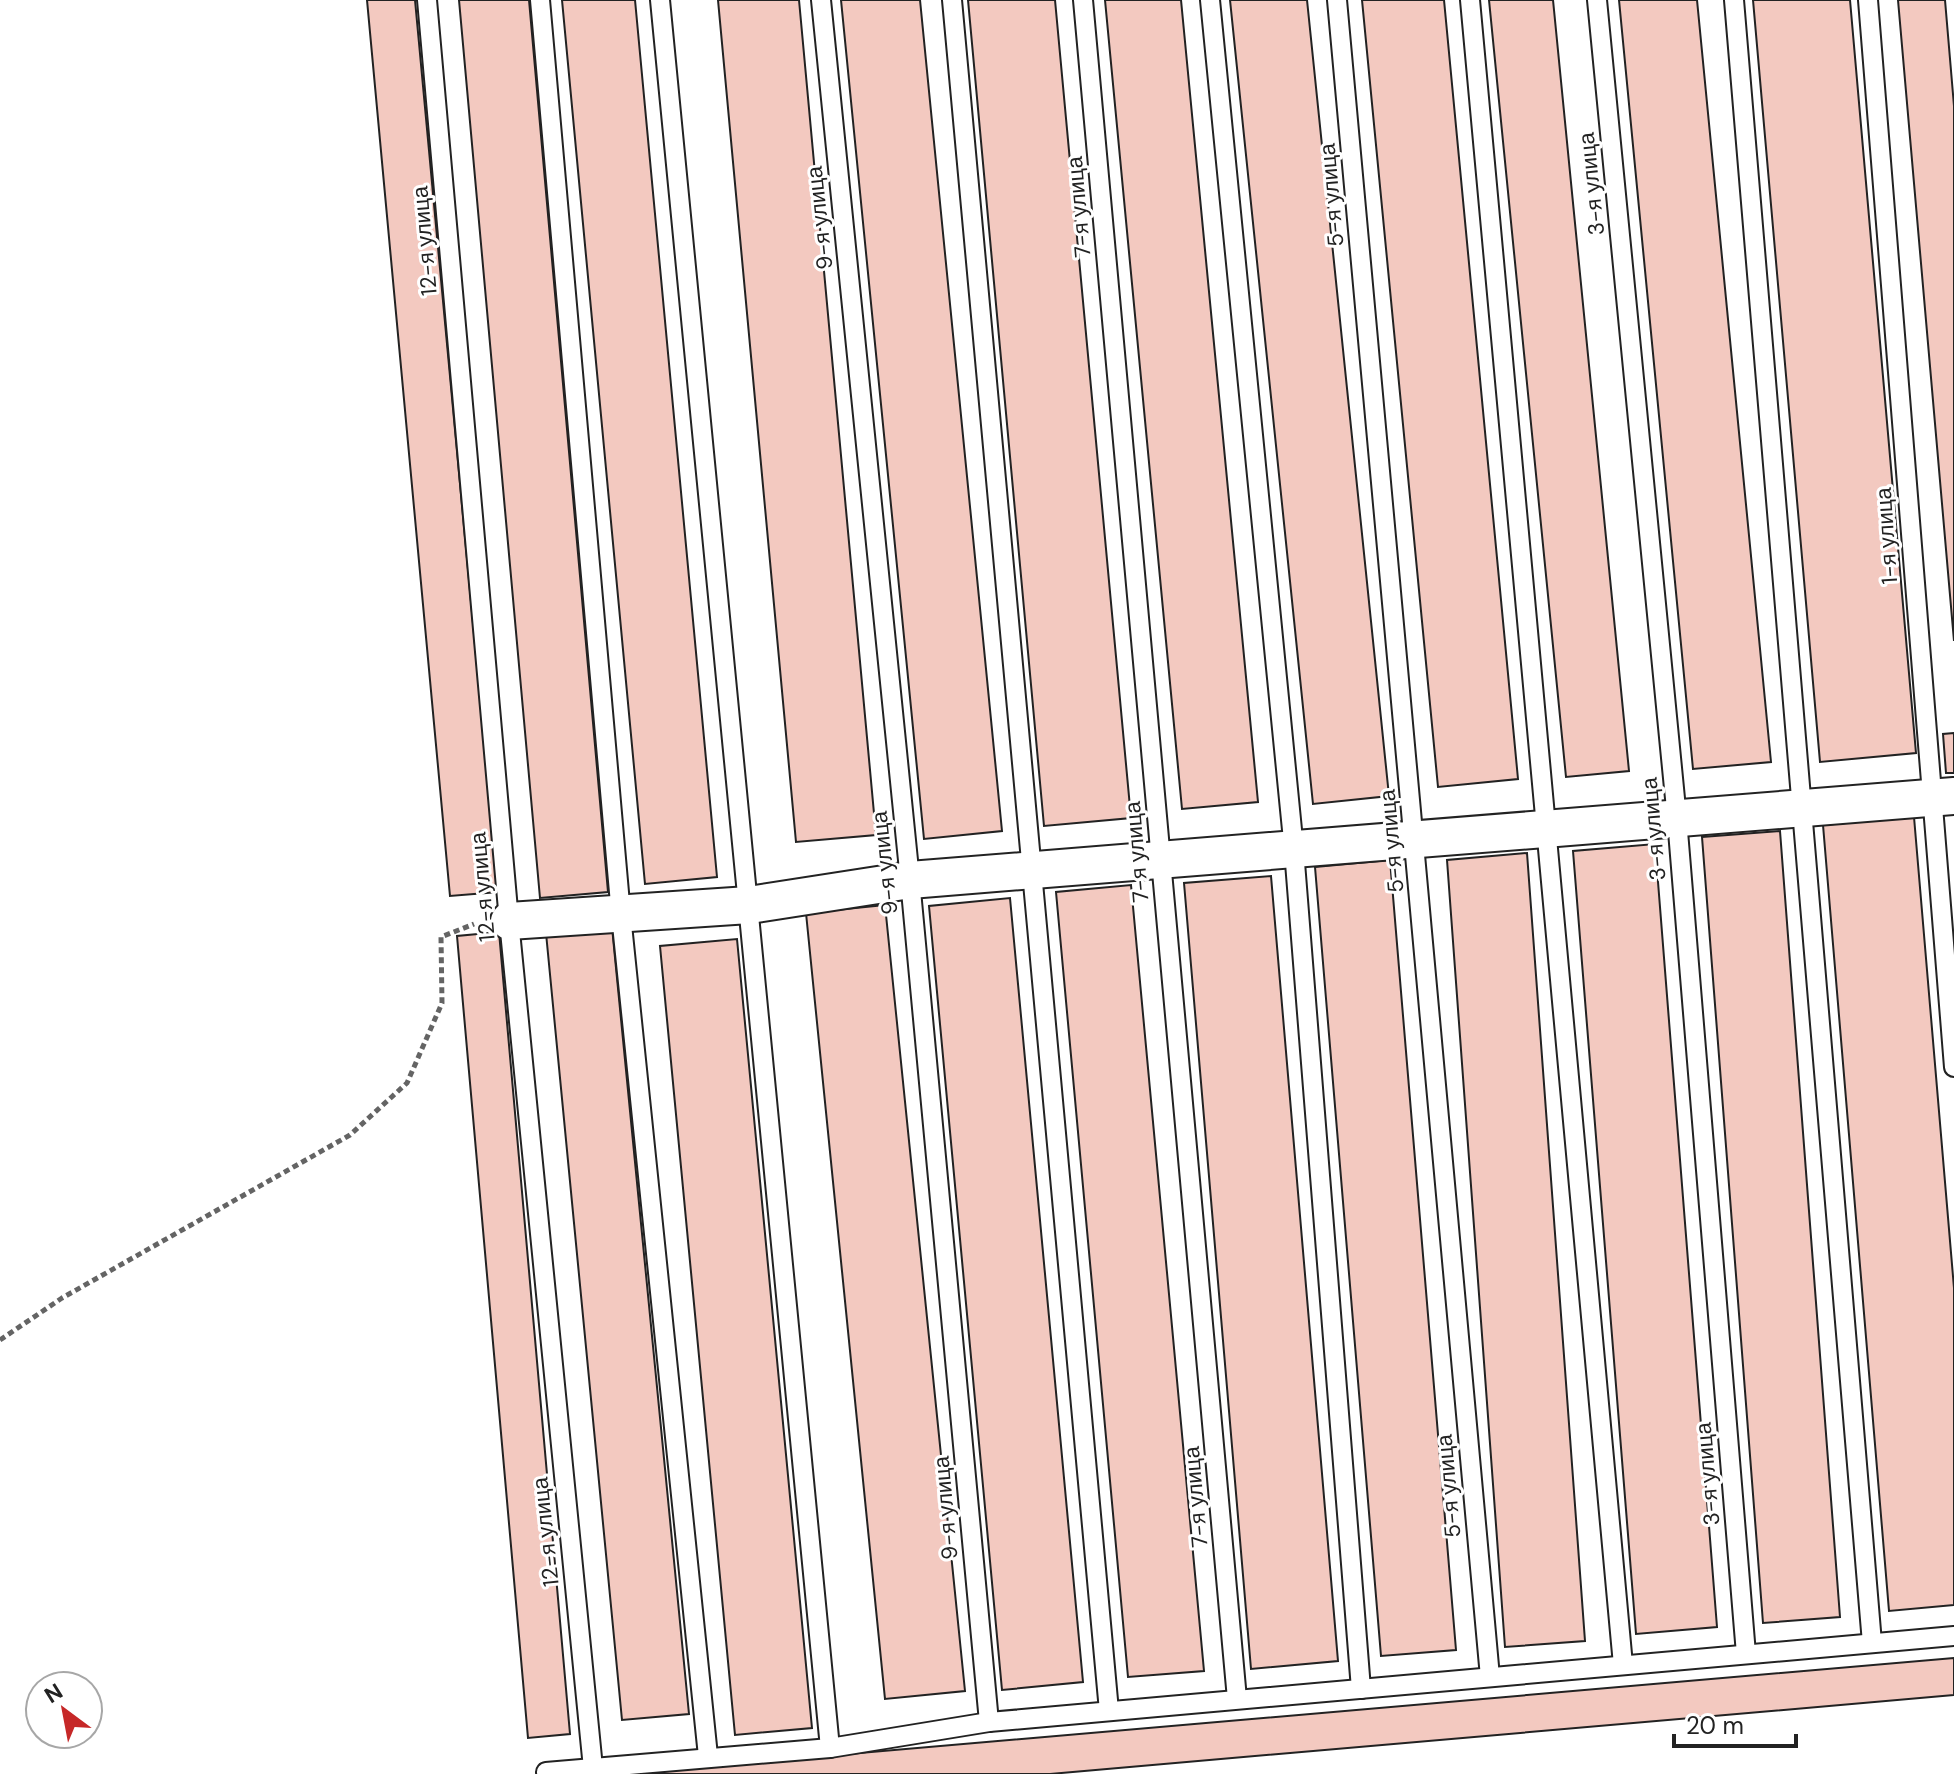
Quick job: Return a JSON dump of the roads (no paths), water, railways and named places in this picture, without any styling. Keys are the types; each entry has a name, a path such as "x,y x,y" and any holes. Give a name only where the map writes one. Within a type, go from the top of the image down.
{"street":[{"path":"509,921 749,905 910,880 1942,797"}],"lane":[{"name":"12-я улица","path":"427,0 509,921 593,1768"},
{"path":"540,0 621,915 708,1756"},
{"path":"660,0 830,1748"},
{"name":"9-я улица","path":"821,0 910,880 989,1722"},
{"path":"952,0 1035,870 1109,1711"},
{"name":"7-я улица","path":"1083,0 1237,1699"},
{"path":"1210,0 1294,850 1361,1689"},
{"name":"5-я улица","path":"1337,0 1490,1677"},
{"path":"1470,0 1623,1665"},
{"name":"3-я улица","path":"1597,0 1677,819 1746,1654"},
{"path":"1734,0 1872,1643"},
{"name":"1-я улица","path":"1868,0 1942,797 1954,1067"},
{"path":"546,1772 830,1748 989,1722 1954,1636"}]}
